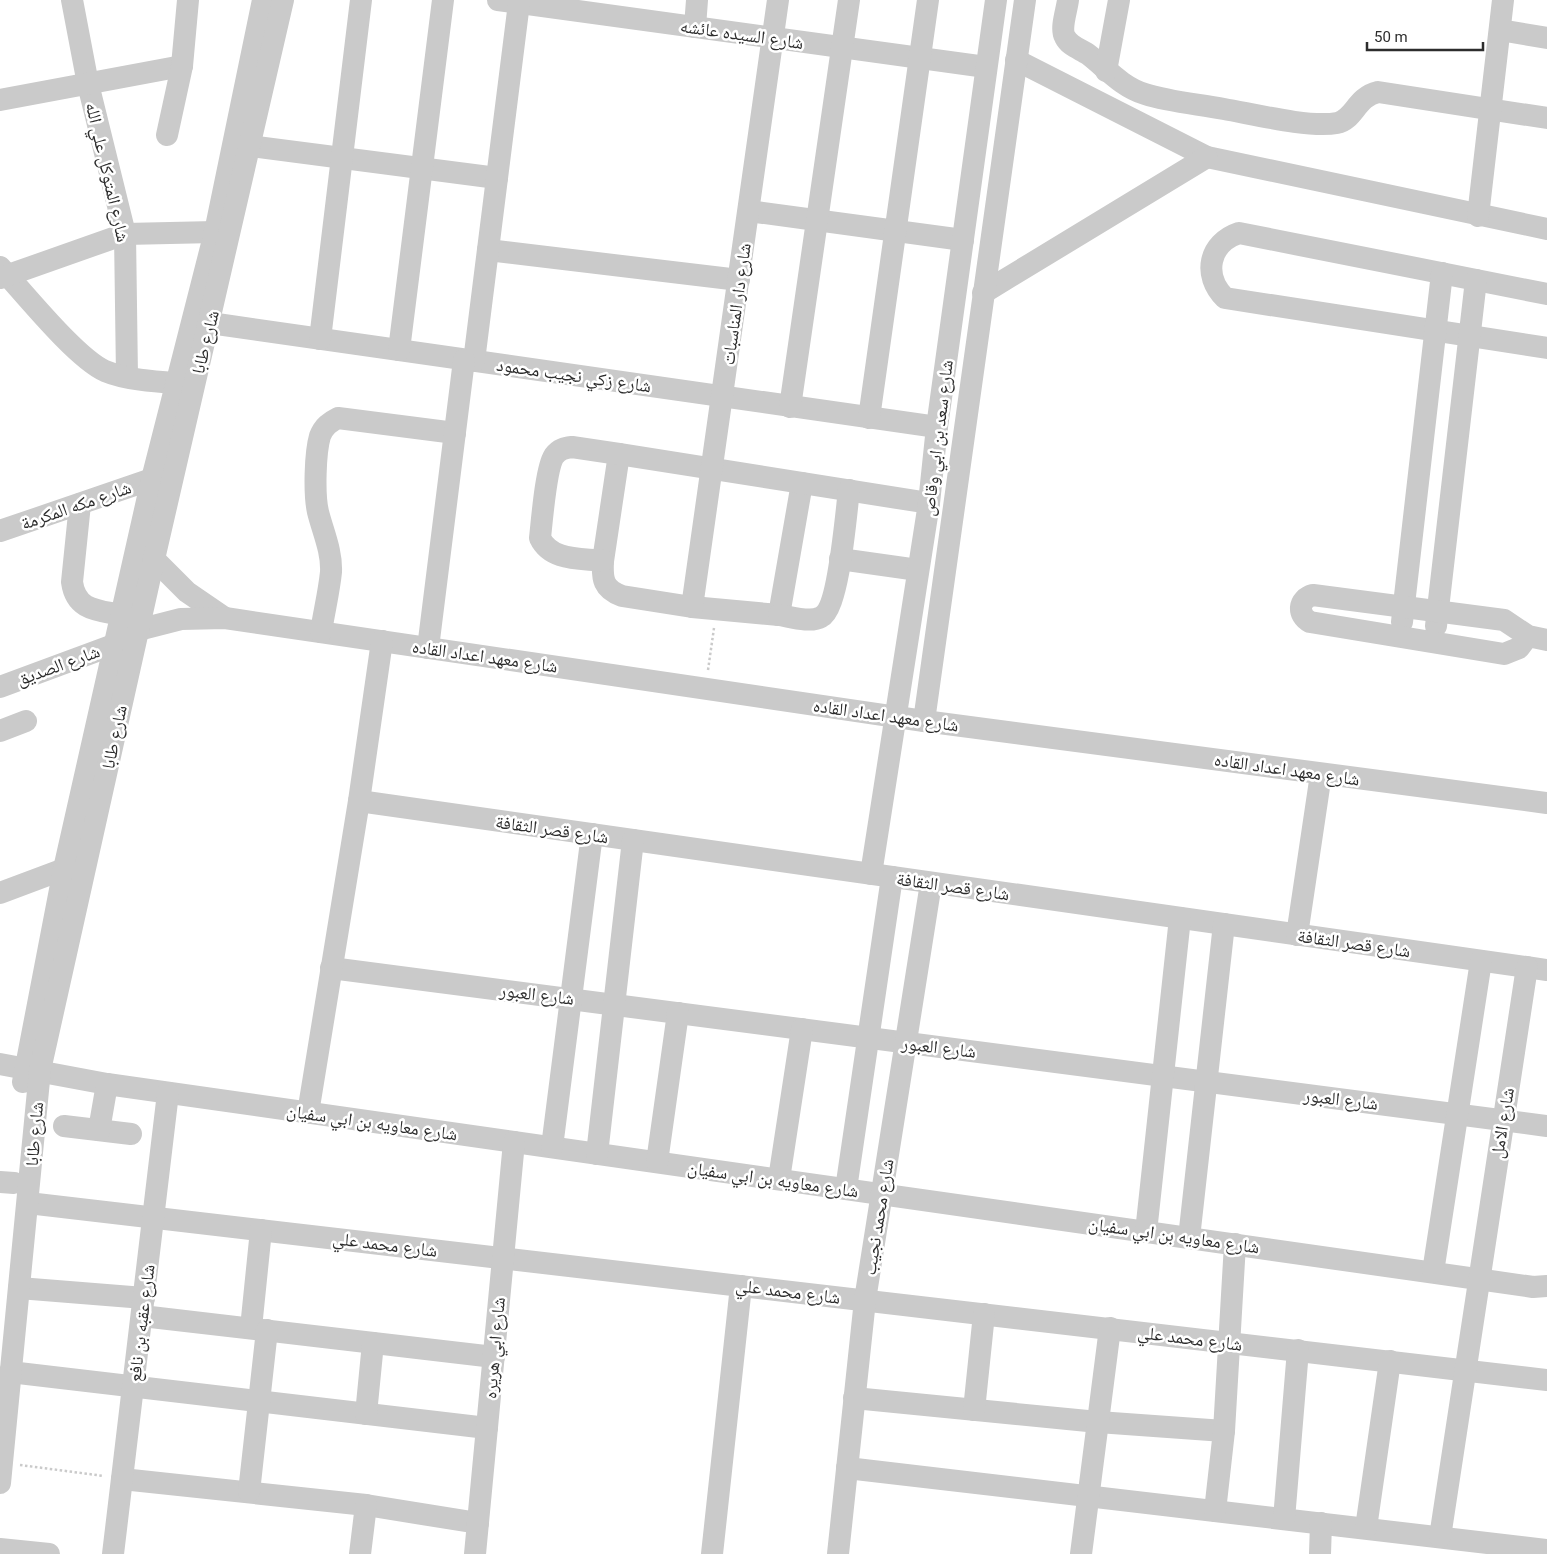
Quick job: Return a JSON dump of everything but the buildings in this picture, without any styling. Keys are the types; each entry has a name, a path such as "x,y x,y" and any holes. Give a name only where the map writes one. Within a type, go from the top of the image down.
{"street":[{"name":"شارع المتوكل علي الله","path":"72,0 88,84 125,234 127,376"},
{"path":"167,135 182,66 188,0"},
{"name":"شارع طابا","path":"0,1334 8,1280 28,1202 32,1069 64,869 116,644 130,622 154,559 185,384 263,0"},
{"name":"شارع طابا","path":"1,1473 10,1372 7,1182 130,622 152,479 185,384 210,323 283,0"},
{"path":"320,339 361,0"},
{"path":"399,350 444,0"},
{"path":"694,27 697,0"},
{"name":"شارع دار المناسبات","path":"692,607 778,0"},
{"path":"790,406 849,0"},
{"path":"869,418 928,0"},
{"name":"شارع سعد بن ابي وقاص","path":"882,876 896,716 929,503 937,427 996,0"},
{"name":"شارع سعد بن ابي وقاص","path":"924,721 1025,0"},
{"path":"1068,0 1063,33 1065,38 1127,86 1145,94 1294,121 1338,123 1345,119 1368,94 1378,92 1489,111 1547,118"},
{"path":"1106,71 1118,0"},
{"path":"1478,216 1503,0"},
{"path":"428,648 455,433 488,250 520,2"},
{"name":"شارع السيده عائشه","path":"520,2 986,67"},
{"path":"1500,30 1547,38"},
{"path":"1016,60 1207,157 1478,216 1547,229"},
{"path":"0,100 182,66"},
{"path":"250,146 497,178"},
{"path":"983,293 1207,157"},
{"path":"749,211 962,240"},
{"path":"185,384 127,376 106,371 86,359 2,273 125,234 215,232"},
{"path":"1547,294 1240,233 1224,240 1218,246 1211,261 1210,269 1214,285 1225,298 1547,348"},
{"path":"488,250 739,280"},
{"path":"1401,637 1442,273"},
{"path":"1435,642 1476,280"},
{"name":"شارع زكي نجيب محمود","path":"210,323 937,427"},
{"path":"321,632 331,572 329,551 318,510 317,465 320,436 328,423 338,418 455,433"},
{"path":"603,561 558,555 550,552 540,538 551,462 558,451 572,447 929,503"},
{"path":"619,454 603,561 602,578 604,584 611,592 622,596 692,607 817,619 824,616 833,602 850,490"},
{"name":"شارع مكه المكرمة","path":"0,532 152,479"},
{"path":"779,615 802,483"},
{"path":"80,504 72,582 73,593 87,608 130,622"},
{"name":"شارع معهد اعداد القاده","path":"154,559 187,592 226,618"},
{"path":"840,559 918,570"},
{"path":"1313,595 1504,620 1538,638 1504,654 1310,622 1303,616 1301,607 1305,599 1313,595"},
{"name":"شارع معهد اعداد القاده","path":"130,622 226,618 924,721 1547,803"},
{"path":"308,1112 359,801 382,641"},
{"name":"شارع الصديق","path":"0,687 116,644"},
{"path":"1,727 26,721"},
{"path":"1297,934 1320,774"},
{"name":"شارع قصر الثقافة","path":"359,801 1537,969"},
{"path":"552,1147 592,834"},
{"path":"597,1154 633,840"},
{"path":"0,893 64,869"},
{"name":"شارع محمد نجيب","path":"846,1189 869,1037 882,876"},
{"name":"شارع محمد نجيب","path":"838,1554 865,1300 880,1194 907,1042 931,882"},
{"path":"1146,1232 1180,918"},
{"path":"1189,1238 1224,924"},
{"path":"1433,1272 1482,961"},
{"name":"شارع العبور","path":"331,968 1547,1126"},
{"name":"شارع الامل","path":"1440,1537 1503,1120 1537,969"},
{"path":"657,1162 678,1013"},
{"path":"779,1180 802,1029"},
{"name":"شارع معاويه بن ابي سفيان","path":"0,1064 107,1084 168,1093 1533,1287 1547,1286"},
{"path":"99,1130 107,1084"},
{"name":"شارع عقبه بن نافع","path":"113,1554 168,1093"},
{"path":"64,1126 131,1134"},
{"name":"شارع ابي هريره","path":"475,1554 514,1142"},
{"name":"شارع محمد علي","path":"28,1202 1547,1380"},
{"path":"249,1492 259,1401 261,1230"},
{"path":"1216,1511 1224,1431 1235,1244"},
{"path":"8,1280 259,1329 494,1357"},
{"path":"712,1554 741,1286"},
{"path":"974,1410 984,1314"},
{"path":"1081,1554 1110,1328"},
{"path":"366,1414 373,1343"},
{"path":"1284,1519 1298,1350"},
{"path":"1366,1528 1390,1361"},
{"path":"10,1372 487,1428"},
{"path":"854,1398 1098,1422 1224,1431"},
{"path":"847,1468 1547,1550"},
{"path":"122,1479 366,1505 478,1523"},
{"path":"360,1554 366,1505"},
{"path":"1320,1554 1321,1523"},
{"path":"0,1549 49,1554"}],"path":[{"path":"705,689 717,610"},
{"path":"1,1473 122,1479"}]}
